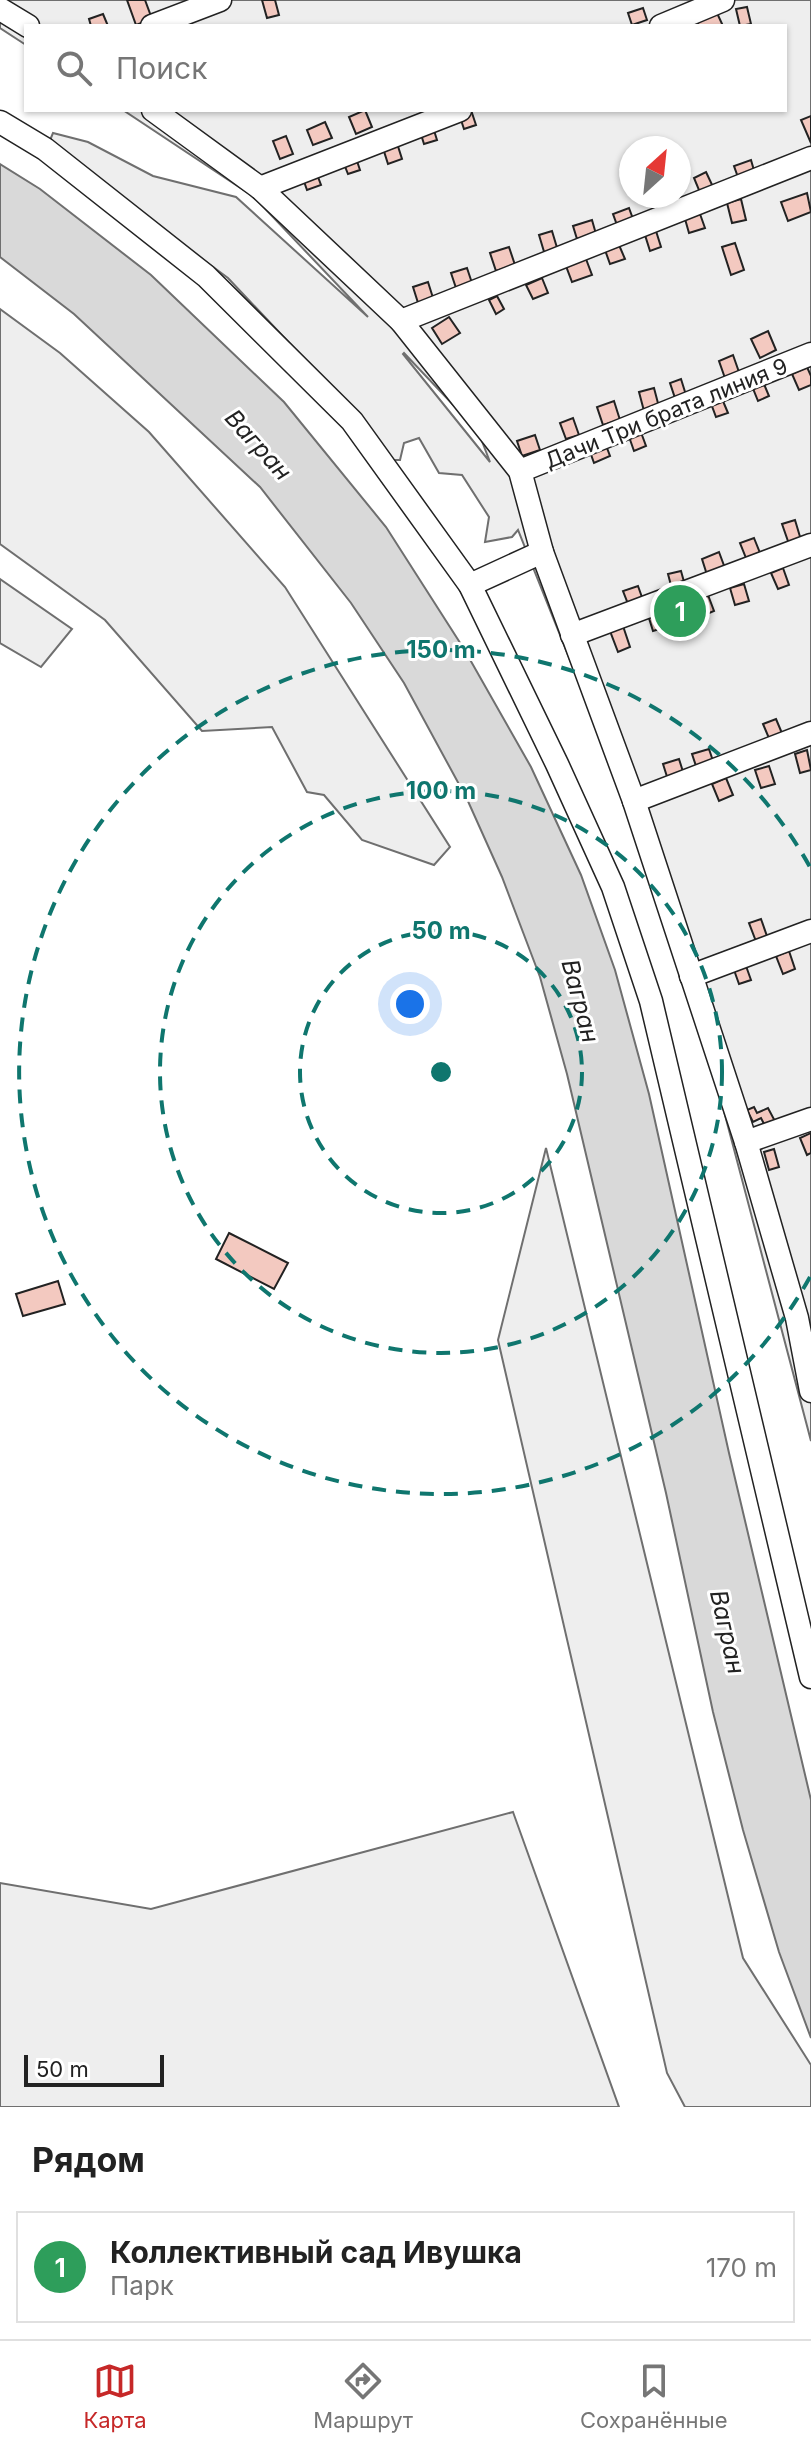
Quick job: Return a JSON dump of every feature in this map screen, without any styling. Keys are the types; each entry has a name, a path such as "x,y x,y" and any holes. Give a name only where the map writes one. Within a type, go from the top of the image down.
{"street":[{"path":"157,24 220,0"},
{"path":"666,24 723,0"},
{"path":"0,9 25,24"},
{"path":"156,112 260,188 401,321 520,471 542,552 634,801 804,1315 811,1391"},
{"path":"260,188 455,112"},
{"path":"0,122 45,149 217,287 352,421 470,585 613,887 651,1001 811,1677"},
{"path":"401,321 811,158"},
{"name":"Дачи Три брата линия 9","path":"520,471 811,354"},
{"path":"572,635 811,545"},
{"path":"470,585 542,552"},
{"path":"634,801 811,733"},
{"path":"691,976 811,931"},
{"path":"746,1142 811,1119"}],"shaded area":[{"path":"0,0 811,0 811,1441 702,1028 622,790 518,530 512,537 485,542 489,517 462,475 439,473 419,438 404,443 400,460 388,460 327,383 228,278 48,145 53,133 88,142 153,176 236,197 368,317 254,197 126,112 787,112 787,24 24,24 24,44 0,28","holes":["404,353 478,431 490,462 403,354"]},
{"path":"0,309 60,353 149,432 285,587 450,847 434,865 362,840 324,795 307,792 272,727 202,731 105,620 0,544"},
{"path":"0,579 72,629 41,667 0,643"},
{"path":"546,1148 743,1958 811,2065 811,2107 685,2107 667,2073 498,1340"},
{"path":"513,1812 619,2107 0,2107 0,1883 151,1909"}],"water":[{"name":"Вагран","path":"0,164 40,189 151,275 284,402 386,527 464,649 531,767 581,875 615,970 649,1094 811,1800 811,2038 779,1952 743,1830 713,1712 666,1493 567,1074 540,977 502,877 467,799 404,683 351,603 260,487 74,314 0,257"}],"building":[{"path":"127,0 145,0 152,19 136,24"},
{"path":"262,0 275,0 279,15 267,18"},
{"path":"747,7 751,24 740,24 736,9"},
{"path":"643,8 647,20 632,24 628,13"},
{"path":"717,13 722,24 698,24"},
{"path":"103,14 107,24 90,24 89,19"},
{"path":"366,112 372,127 356,134 349,117"},
{"path":"472,112 476,125 464,129 459,114"},
{"path":"811,116 811,143 801,120"},
{"path":"325,122 332,138 313,145 307,130"},
{"path":"432,124 437,140 424,144 419,128"},
{"path":"286,136 293,154 280,159 273,141"},
{"path":"396,140 402,159 388,164 382,145"},
{"path":"355,155 360,170 348,174 342,159"},
{"path":"751,160 755,174 739,180 734,166"},
{"path":"315,169 321,185 307,190 301,173"},
{"path":"706,172 714,189 701,195 694,178"},
{"path":"807,193 811,212 788,221 781,202"},
{"path":"741,199 746,220 732,223 727,203"},
{"path":"629,208 633,219 617,225 613,214"},
{"path":"700,214 705,228 689,233 685,219"},
{"path":"592,220 596,234 577,239 573,226"},
{"path":"552,231 558,251 545,255 539,235"},
{"path":"656,231 661,247 650,251 645,235"},
{"path":"735,243 744,270 731,275 722,247"},
{"path":"619,245 625,259 610,264 605,250"},
{"path":"509,247 515,265 496,271 490,253"},
{"path":"586,259 592,275 572,282 566,266"},
{"path":"467,268 473,286 457,291 451,273"},
{"path":"542,278 548,293 533,299 526,285"},
{"path":"428,282 434,301 419,306 413,287"},
{"path":"497,296 504,309 496,314 489,300"},
{"path":"449,317 460,333 442,344 432,328"},
{"path":"768,331 776,350 760,358 751,339"},
{"path":"733,355 740,375 726,381 719,361"},
{"path":"807,367 811,385 799,390 792,374"},
{"path":"761,377 769,396 758,401 750,381"},
{"path":"681,379 686,395 675,398 670,383"},
{"path":"654,388 659,407 644,411 639,392"},
{"path":"720,394 728,413 716,417 709,398"},
{"path":"614,401 620,420 603,425 597,407"},
{"path":"573,418 579,435 566,439 560,423"},
{"path":"639,427 646,446 634,451 627,431"},
{"path":"535,435 540,450 522,456 517,441"},
{"path":"604,440 610,456 594,463 588,446"},
{"path":"795,520 801,540 789,544 782,524"},
{"path":"754,538 762,558 748,563 740,543"},
{"path":"719,552 726,571 708,578 702,559"},
{"path":"783,568 789,585 778,589 771,573"},
{"path":"681,571 686,589 673,593 668,574"},
{"path":"744,584 749,601 735,605 730,588"},
{"path":"638,586 644,603 630,609 623,591"},
{"path":"708,595 714,611 700,617 693,600"},
{"path":"674,607 679,623 653,631 648,615"},
{"path":"623,626 630,647 618,652 610,631"},
{"path":"776,719 784,738 771,743 763,724"},
{"path":"709,749 715,767 698,772 692,754"},
{"path":"807,750 811,770 800,773 795,754"},
{"path":"679,759 685,778 669,783 663,764"},
{"path":"769,766 775,784 761,788 755,770"},
{"path":"726,778 733,795 719,801 712,784"},
{"path":"761,919 768,939 757,944 749,923"},
{"path":"789,951 795,969 783,974 776,956"},
{"path":"746,966 751,980 739,984 734,970"},
{"path":"754,1107 757,1113 768,1108 777,1125 767,1130 761,1118 753,1122 747,1110"},
{"path":"811,1133 811,1153 807,1155 800,1138"},
{"path":"774,1149 779,1167 769,1170 764,1152"},
{"path":"229,1233 288,1263 274,1289 216,1259"},
{"path":"58,1281 65,1304 23,1316 16,1294"}],"place":[{"name":"Коллективный сад Ивушка","path":"680,611"}]}
